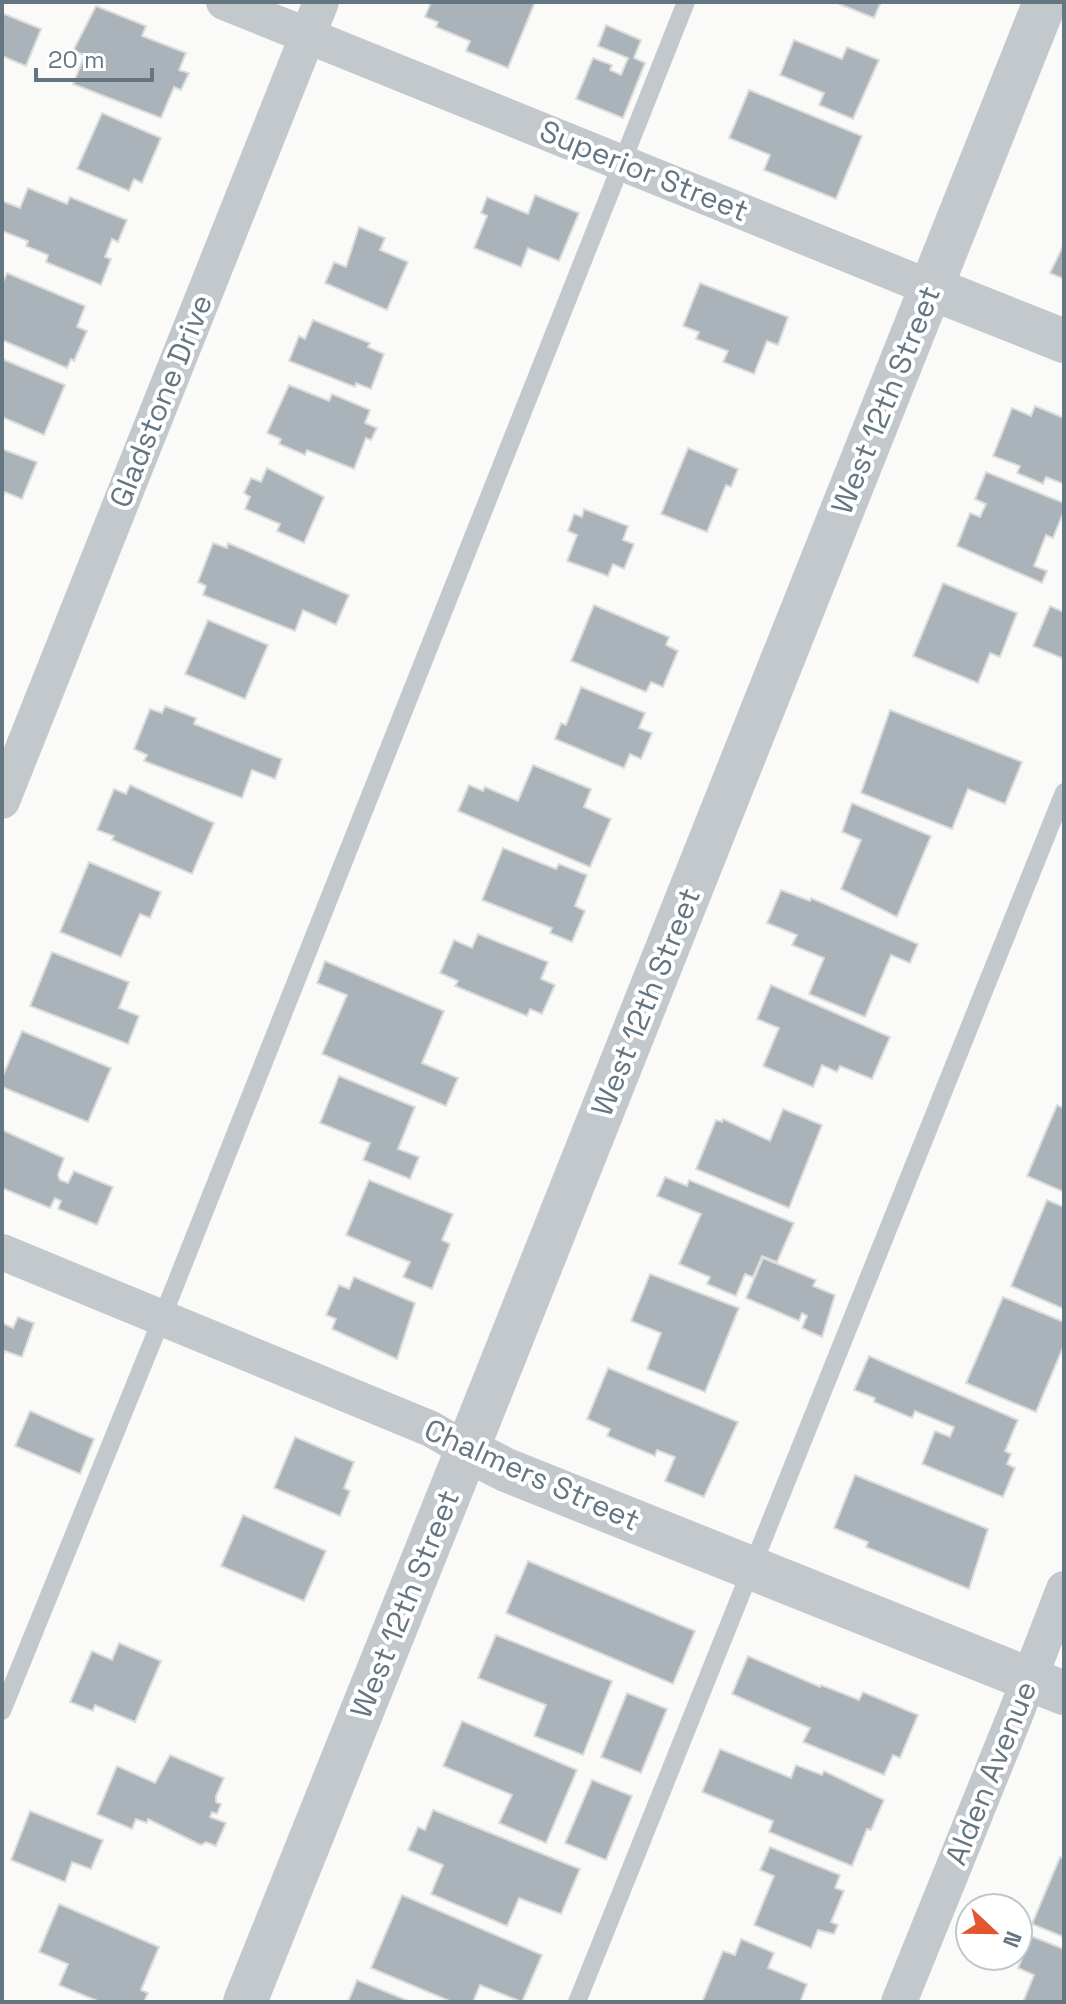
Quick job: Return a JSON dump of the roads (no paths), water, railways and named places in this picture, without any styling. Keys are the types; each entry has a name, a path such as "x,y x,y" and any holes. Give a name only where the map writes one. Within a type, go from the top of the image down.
{"street":[{"name":"Superior Street","path":"224,2 1064,341"},
{"name":"Gladstone Drive","path":"2,801 321,2"},
{"name":"West 12th Street","path":"245,2002 1045,2"},
{"name":"Chalmers Street","path":"2,1252 431,1429 506,1470 1046,1686"},
{"name":"Alden Avenue","path":"899,2002 1046,1686 1064,1589"}],"lane":[{"path":"2,1711 162,1318 686,2"},
{"path":"577,2002 1064,792"}]}
